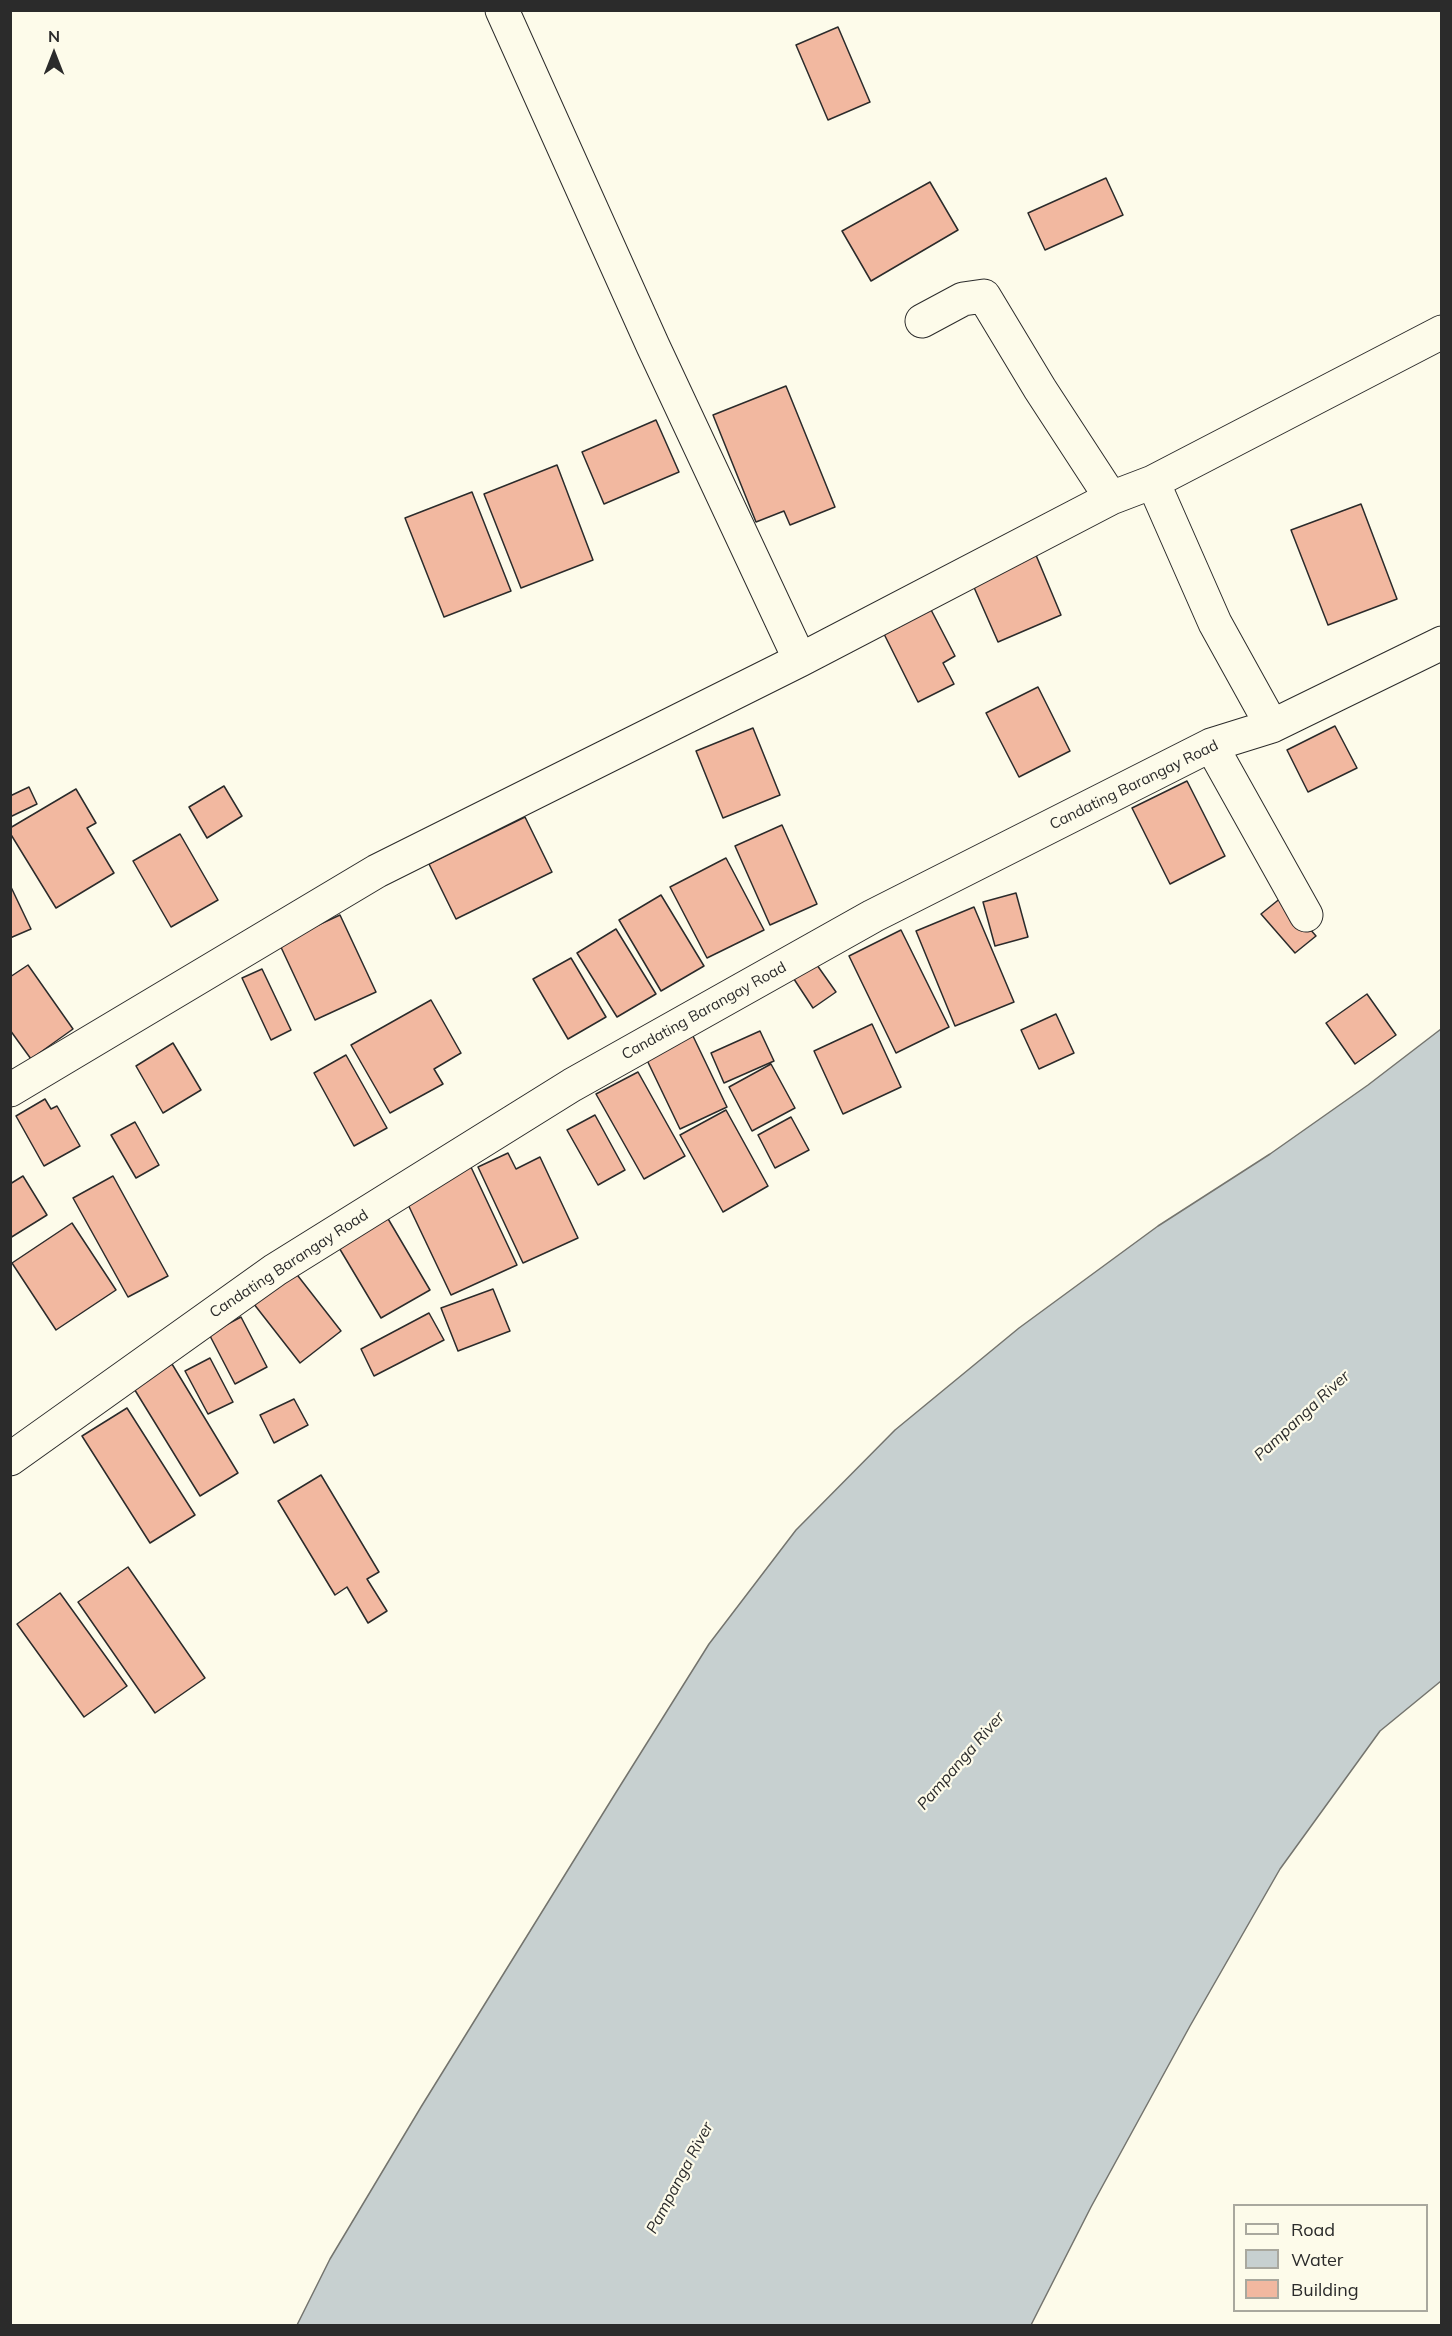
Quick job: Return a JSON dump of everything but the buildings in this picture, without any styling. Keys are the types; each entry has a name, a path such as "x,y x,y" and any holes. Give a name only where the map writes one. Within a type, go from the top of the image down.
{"street":[{"path":"502,10 653,346 800,660"},
{"path":"922,321 963,299 984,296 1040,389 1111,498"},
{"path":"10,1090 377,871 800,660 1111,498 1153,482 1442,332"},
{"path":"1153,482 1215,623 1272,726"},
{"name":"Candating Barangay Road","path":"10,1459 275,1270 572,1085 873,916 1211,744 1272,726 1442,643"},
{"path":"1211,744 1306,915"}],"water":[{"name":"Pampanga River","path":"1441,1029 1441,1681 1380,1731 1280,1869 1190,2026 1091,2207 1031,2325 297,2325 330,2259 421,2107 709,1644 796,1530 895,1430 1019,1328 1158,1226 1270,1154 1368,1085"}]}
